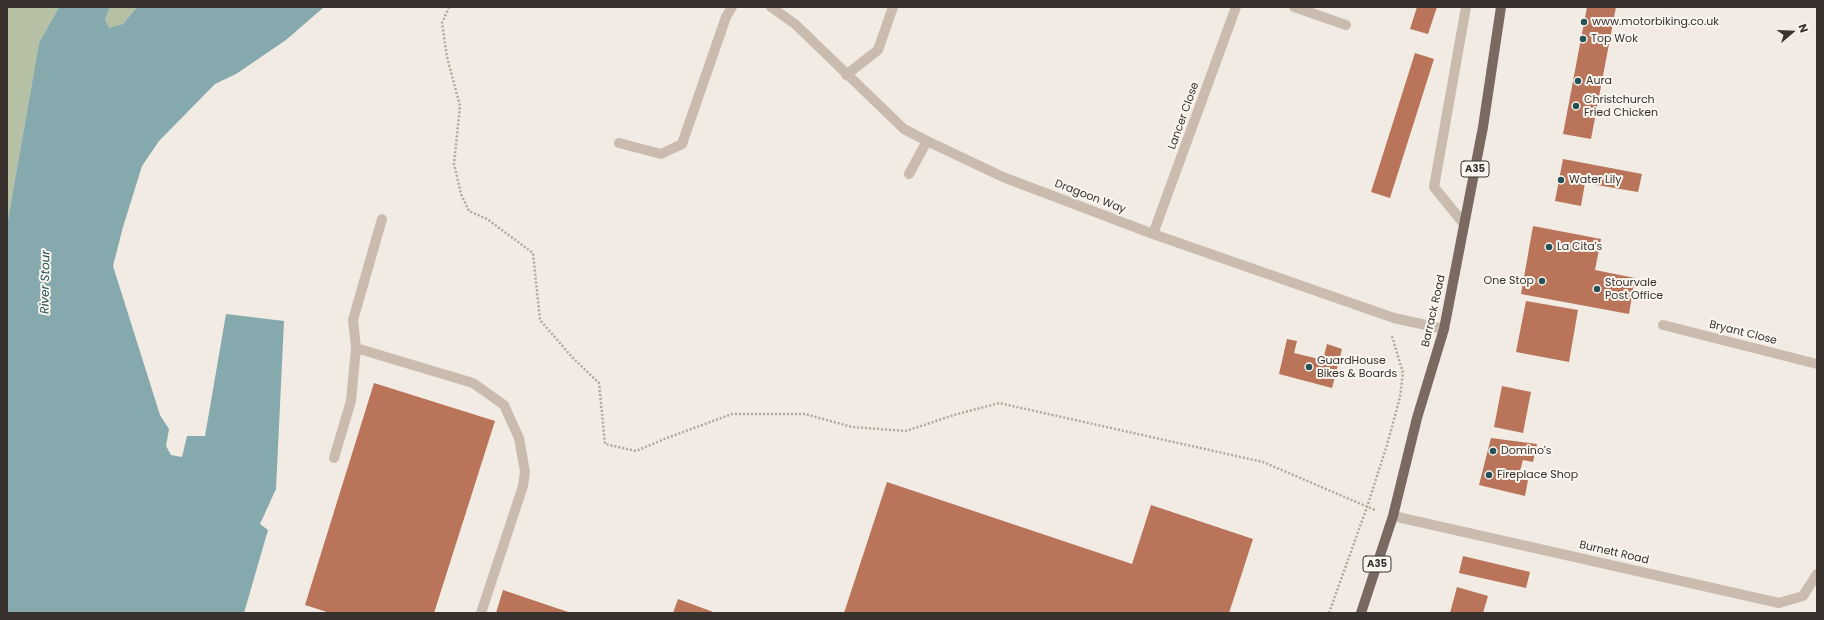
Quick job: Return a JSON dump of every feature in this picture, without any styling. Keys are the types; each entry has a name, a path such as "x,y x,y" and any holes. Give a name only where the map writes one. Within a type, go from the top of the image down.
{"main road":[{"name":"Barrack Road","path":"1361,613 1393,516 1417,418 1444,330 1483,127 1501,7"}],"street":[{"path":"619,143 661,154 682,144 726,17 732,7"},
{"name":"Dragoon Way","path":"771,7 795,24 846,75 904,129 1002,177 1153,234 1394,318 1444,330"},
{"path":"846,75 878,50 893,7"},
{"name":"Lancer Close","path":"1153,234 1236,7"},
{"path":"1294,7 1346,25"},
{"path":"1464,224 1434,187 1466,7"},
{"path":"909,174 927,141"},
{"path":"334,458 351,401 356,348 353,320 382,219"},
{"name":"Bryant Close","path":"1663,326 1817,364"},
{"path":"356,348 473,383 504,405 519,438 525,472 521,492 481,613"},
{"name":"Burnett Road","path":"1393,516 1779,603 1803,596 1817,574"}],"path":[{"path":"449,7 442,23 447,56 460,106 454,164 461,194 469,211 487,219 533,253 540,320 572,357 599,382 605,444 636,451 732,414 805,414 852,427 906,431 954,415 999,403 1263,462 1367,507 1393,516"},
{"path":"1329,613 1367,507 1387,445 1400,397 1403,373 1393,344 1391,326 1394,318"}],"green space":[{"path":"7,7 59,7 39,43 7,225"},
{"path":"110,7 137,7 123,24 109,29 105,19"}],"water":[{"name":"River Stour","path":"59,7 110,7 105,19 109,28 123,24 137,7 324,7 286,40 236,74 215,84 159,141 142,166 123,227 113,266 160,415 169,429 166,446 171,455 182,457 187,436 205,436 226,314 284,321 276,489 260,524 268,530 244,613 7,613 7,225 39,43"}],"building":[{"path":"1417,7 1437,7 1428,34 1410,29"},
{"path":"1587,7 1616,7 1591,139 1563,134"},
{"path":"1415,53 1434,59 1390,198 1371,192"},
{"path":"1563,159 1642,174 1638,192 1585,183 1581,206 1555,201"},
{"path":"1533,226 1601,239 1595,270 1635,278 1629,314 1521,294"},
{"path":"1526,301 1578,310 1569,362 1516,352"},
{"name":"GuardHouse Bikes & Boards","path":"1287,339 1297,341 1294,353 1323,360 1327,344 1342,349 1332,388 1279,374"},
{"path":"374,383 495,421 434,613 330,613 305,605"},
{"path":"1502,386 1531,392 1523,433 1494,427"},
{"path":"1491,438 1537,444 1533,462 1523,460 1518,478 1528,480 1525,496 1479,485"},
{"path":"887,482 1132,564 1151,505 1253,539 1229,613 844,613"},
{"path":"1463,556 1530,572 1526,588 1459,573"},
{"path":"1457,587 1488,596 1483,613 1450,613"},
{"path":"503,590 571,613 496,613"},
{"path":"678,599 716,613 673,613"}],"place":[{"name":"www.motorbiking.co.uk","path":"1584,22"},
{"name":"Top Wok","path":"1583,39"},
{"name":"Aura","path":"1578,81"},
{"name":"Christchurch Fried Chicken","path":"1576,106"},
{"name":"Water Lily","path":"1561,180"},
{"name":"La Cita's","path":"1549,247"},
{"name":"One Stop","path":"1542,281"},
{"name":"Stourvale Post Office","path":"1597,289"},
{"name":"GuardHouse Bikes & Boards","path":"1309,367"},
{"name":"Domino's","path":"1493,451"},
{"name":"Fireplace Shop","path":"1489,475"}]}
